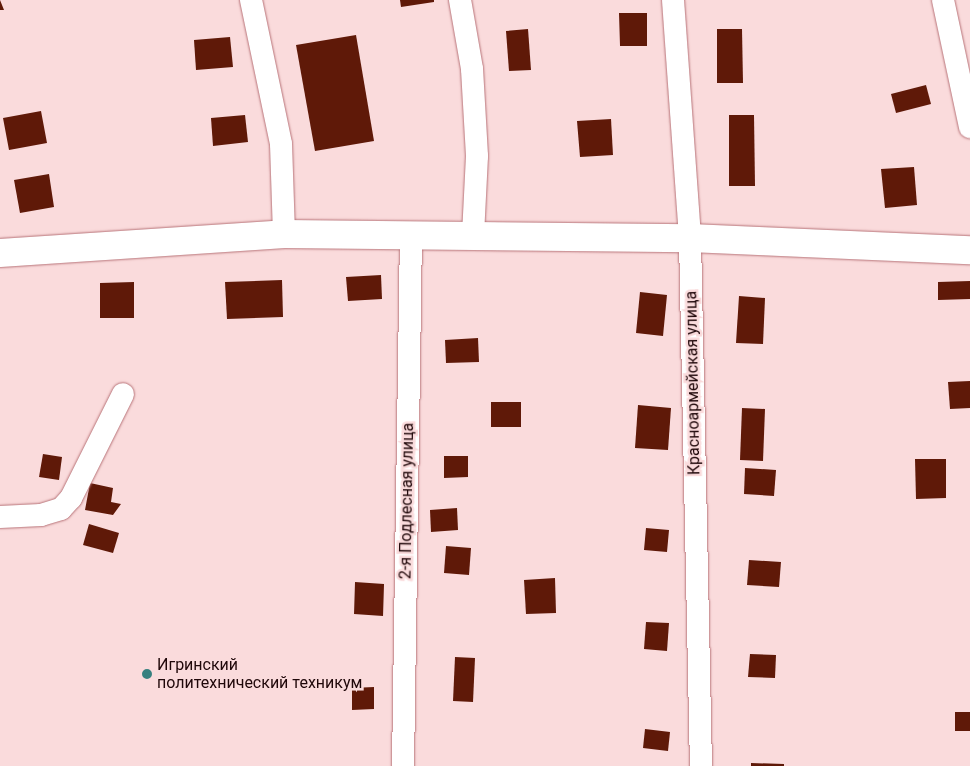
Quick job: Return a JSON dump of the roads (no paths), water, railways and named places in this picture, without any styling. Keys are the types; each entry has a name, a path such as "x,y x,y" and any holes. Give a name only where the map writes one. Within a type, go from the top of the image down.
{"street":[{"path":"251,0 281,144 284,234"},
{"path":"460,0 472,69 477,156 473,236"},
{"name":"Красноармейская улица","path":"673,0 690,238 701,766"},
{"path":"943,0 970,127"},
{"path":"0,253 284,234 690,238 970,250"},
{"name":"2-я Подлесная улица","path":"403,766 411,235"},
{"path":"0,517 41,515 61,509 72,498 122,394"}],"place":[{"name":"Игринский политехнический техникум","path":"147,674"}]}
